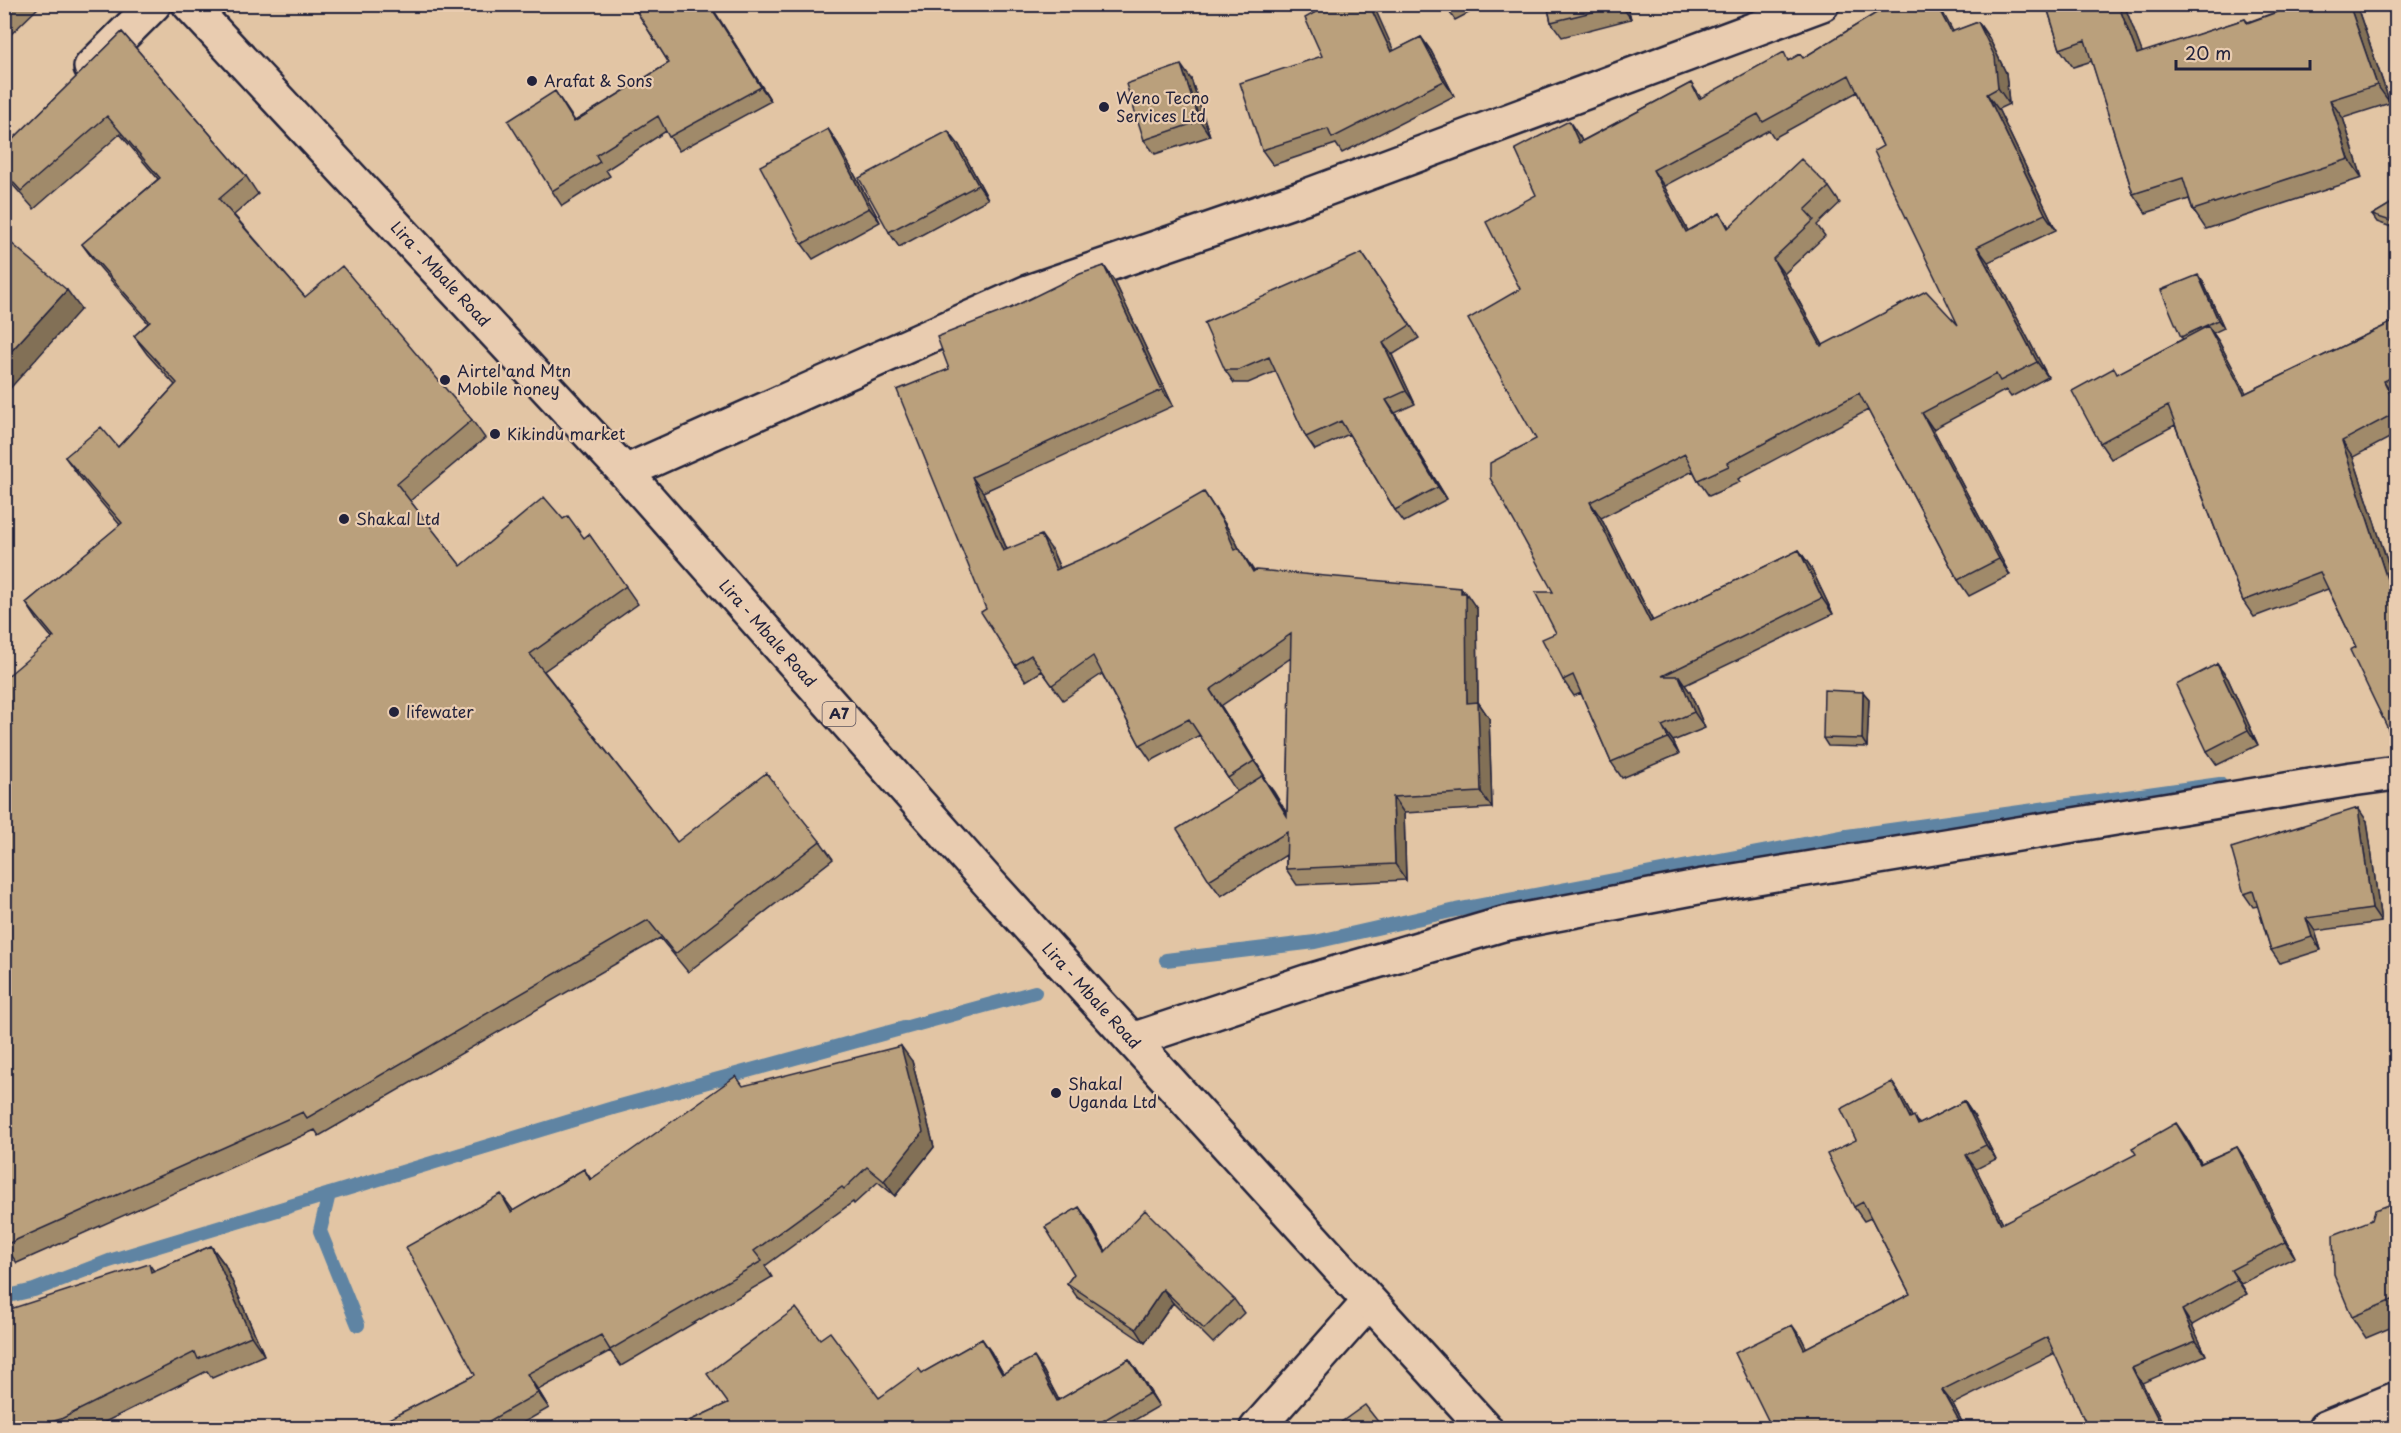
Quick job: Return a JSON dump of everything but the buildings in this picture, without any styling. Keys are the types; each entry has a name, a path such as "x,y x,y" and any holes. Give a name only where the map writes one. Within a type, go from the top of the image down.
{"street":[{"path":"71,87 154,4"},
{"name":"Lira - Mbale Road","path":"189,4 625,472 981,874 1485,1428"},
{"path":"625,472 1028,292 1304,197 1822,4"},
{"path":"1132,1040 1309,981 1503,924 1877,856 2352,779 2397,774"},
{"path":"1257,1428 1369,1302"},
{"path":"2325,1428 2397,1399"}],"waterway":[{"path":"1166,960 1315,942 1456,910 1847,836 2220,784"},
{"path":"4,1297 34,1290 109,1261 613,1108 1035,992"},
{"path":"329,1194 320,1231 358,1325"}],"place":[{"name":"Arafat & Sons","path":"532,81"},
{"name":"Weno Tecno Services Ltd","path":"1104,107"},
{"name":"Airtel and Mtn Mobile noney","path":"445,380"},
{"name":"Kikindu market","path":"495,434"},
{"name":"Shakal Ltd","path":"344,519"},
{"name":"lifewater","path":"394,712"},
{"name":"Shakal Uganda Ltd","path":"1056,1093"}]}
